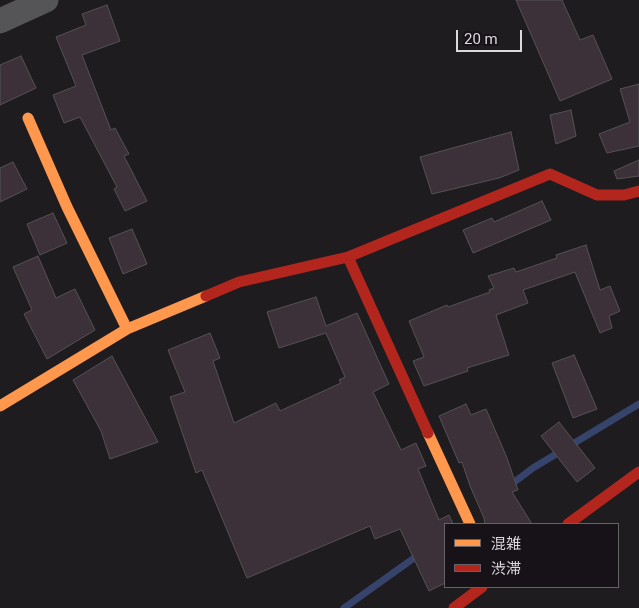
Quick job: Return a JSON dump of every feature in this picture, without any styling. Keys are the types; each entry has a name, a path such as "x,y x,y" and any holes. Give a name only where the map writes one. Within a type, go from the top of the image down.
{"street":[{"path":"0,21 46,0"},
{"path":"28,118 67,207 127,330"},
{"path":"0,406 127,330 239,282 348,257 550,174 597,195 624,195 639,192"},
{"path":"348,257 470,523"},
{"path":"569,523 639,472"},
{"path":"454,608 481,588"}],"building":[{"path":"516,0 562,0 580,40 593,35 612,79 560,101"},
{"path":"107,5 120,41 82,55 111,130 115,128 129,154 124,156 147,201 125,211 114,189 117,187 80,117 64,123 53,95 76,86 56,37 86,25 82,14"},
{"path":"21,56 36,88 0,105 0,65"},
{"path":"639,84 639,146 607,153 599,134 630,122 620,89"},
{"path":"571,110 576,136 556,144 550,115"},
{"path":"511,132 519,170 499,178 432,194 420,157"},
{"path":"639,160 639,176 617,179 614,171"},
{"path":"13,162 27,189 0,202 0,168"},
{"path":"542,201 551,220 473,253 463,230 492,218 494,222"},
{"path":"53,213 67,243 40,255 27,224"},
{"path":"132,229 147,264 123,274 109,238"},
{"path":"586,245 600,290 610,286 620,311 609,316 612,328 600,333 575,272 523,290 528,303 496,315 509,355 467,368 468,371 424,386 413,361 424,357 409,321 447,305 448,307 490,292 489,290 494,288 488,276 514,268 516,272 557,258 556,255"},
{"path":"38,256 56,298 75,289 95,330 47,359 24,314 32,310 13,267"},
{"path":"316,297 326,326 357,313 389,384 373,392 401,450 416,443 426,466 418,469 439,520 449,515 453,523 444,523 444,584 429,591 400,529 375,539 370,526 247,578 202,470 196,473 170,397 185,392 168,350 210,333 220,358 213,361 234,423 276,403 280,411 341,383 339,380 345,377 326,333 279,348 267,312"},
{"path":"574,355 597,409 573,418 552,363"},
{"path":"112,356 158,442 110,459 101,431 73,380"},
{"path":"466,404 471,415 486,409 507,458 518,490 512,492 531,523 485,523 462,462 459,463 439,416"},
{"path":"559,422 595,468 577,482 541,436"}],"waterway":[{"path":"509,486 533,468 639,404"},
{"path":"344,608 421,553"}],"traffic: slow":[{"path":"28,118 67,207 127,329"},
{"path":"0,406 127,329 206,296"},
{"path":"428,433 470,523"}],"traffic: jam":[{"path":"206,296 239,282 348,257 550,174 597,195 624,195 639,191"},
{"path":"348,257 428,433"},
{"path":"569,523 639,472"},
{"path":"454,608 481,588"}]}
